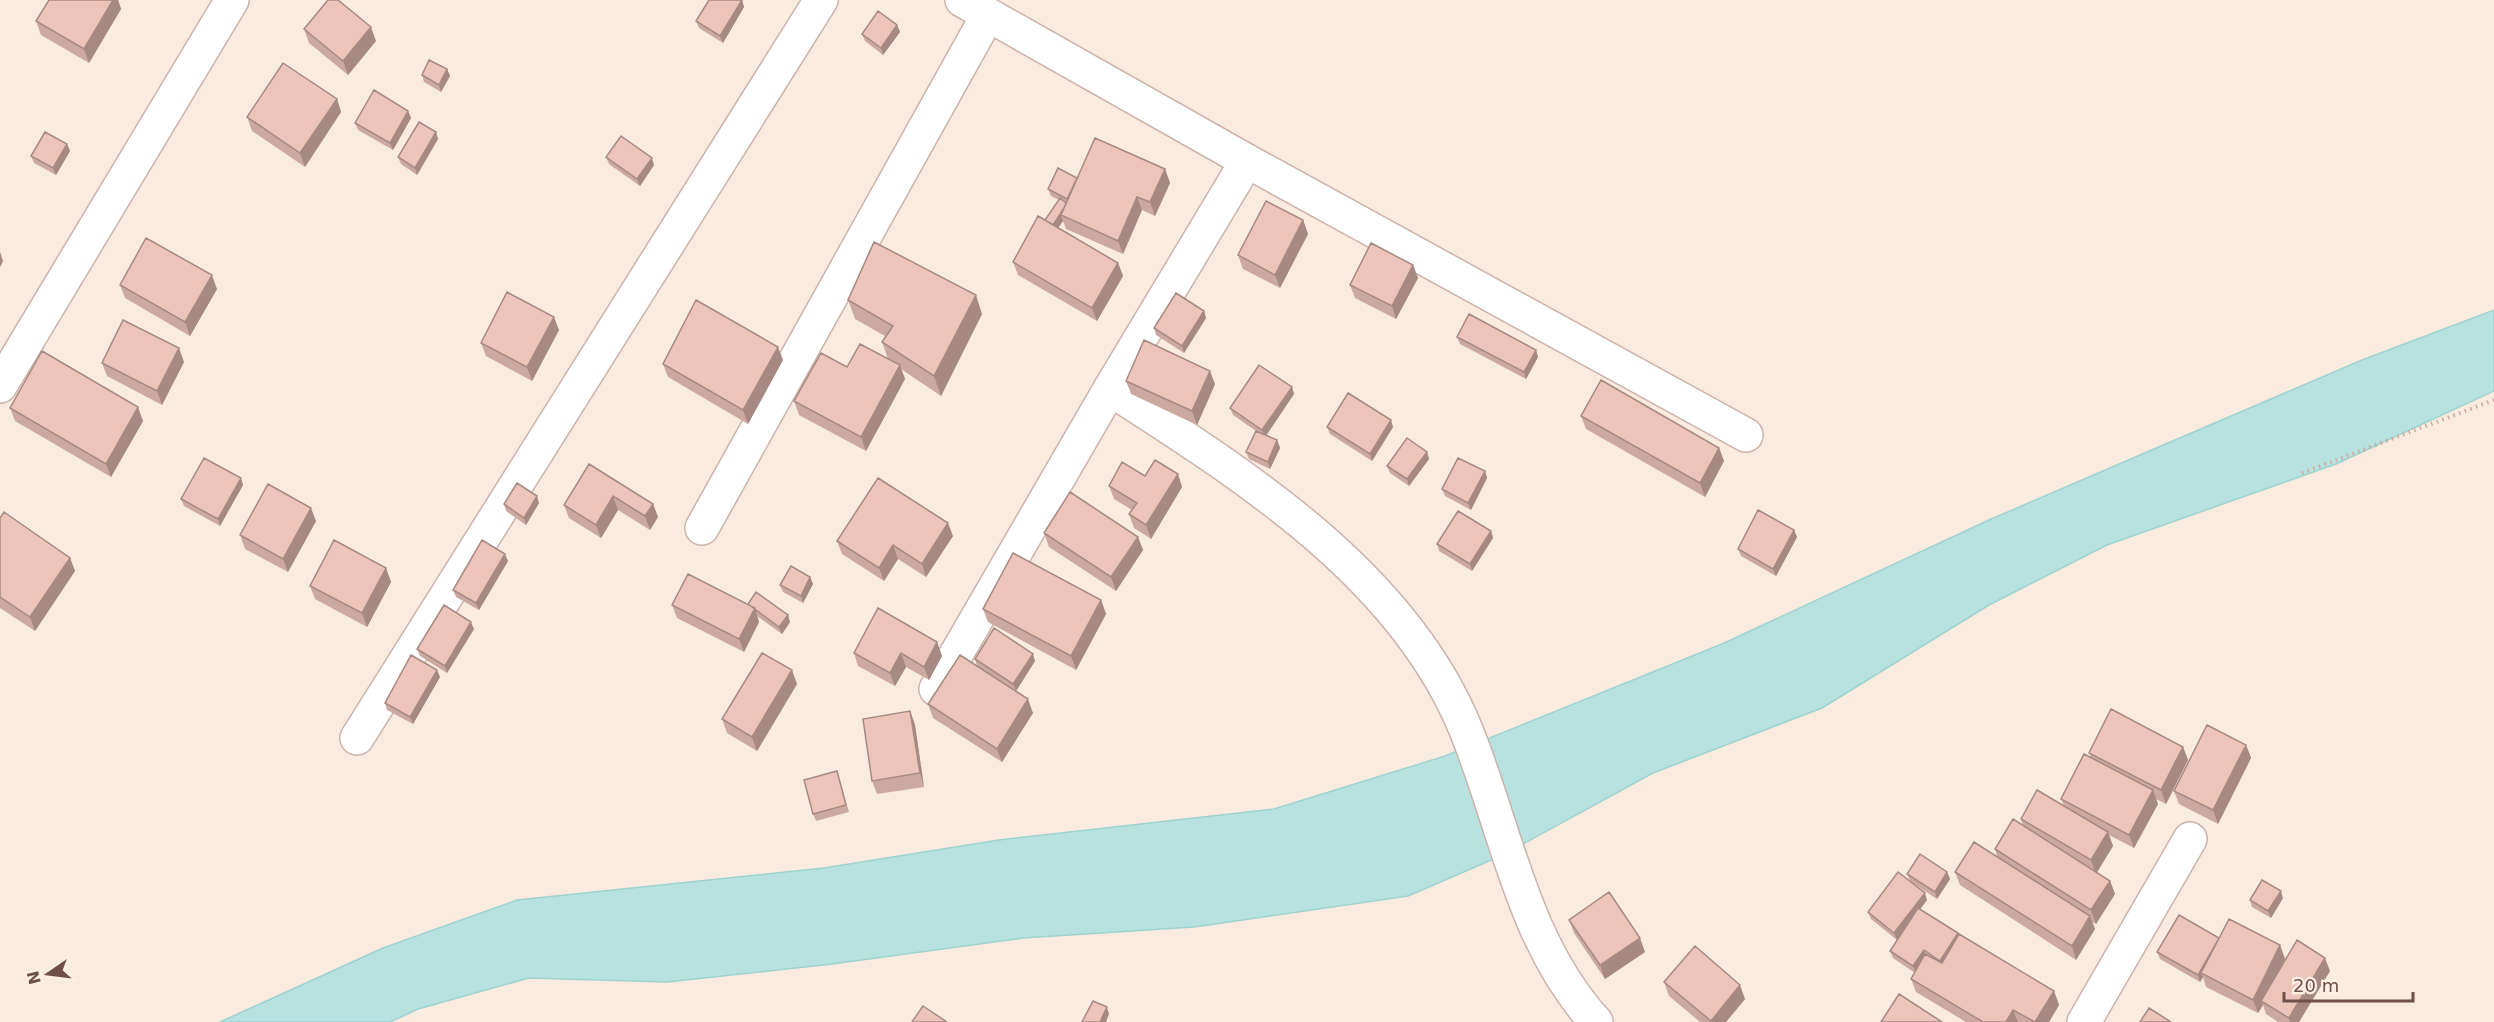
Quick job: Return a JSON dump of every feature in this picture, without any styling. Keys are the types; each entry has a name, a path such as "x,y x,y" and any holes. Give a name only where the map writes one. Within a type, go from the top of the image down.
{"street":[{"path":"0,386 232,0"},
{"path":"357,738 821,0"},
{"path":"702,528 975,8 1247,162 1746,435"},
{"path":"936,689 1110,389 1247,162"},
{"path":"1110,389 1200,447 1296,518 1380,595 1440,676 1466,729 1532,917 1550,957 1576,1001 1596,1022"},
{"path":"2084,1022 2190,839"}],"path":[{"path":"2302,473 2494,400"}],"water":[{"path":"2494,310 2494,391 2336,464 2107,545 1989,605 1822,708 1653,773 1503,855 1408,896 1194,927 1023,938 832,964 667,982 529,978 418,1009 390,1022 220,1022 383,948 517,900 824,868 999,840 1274,809 1445,756 1722,644 1989,520 2362,360"}],"building":[{"path":"49,0 113,0 84,49 36,21"},
{"path":"328,0 338,0 371,27 343,61 304,29"},
{"path":"709,0 742,0 720,36 696,21"},
{"path":"878,11 897,25 881,48 862,34"},
{"path":"429,60 447,69 439,85 422,75"},
{"path":"283,63 337,99 300,153 247,117"},
{"path":"374,90 408,111 390,143 355,123"},
{"path":"419,122 436,132 415,168 398,157"},
{"path":"45,132 67,144 53,168 31,156"},
{"path":"621,136 652,158 637,179 606,157"},
{"path":"1095,138 1165,169 1150,202 1137,197 1118,241 1061,215"},
{"path":"1058,168 1077,178 1067,199 1048,189"},
{"path":"1060,198 1066,203 1053,225 1045,220"},
{"path":"1266,201 1303,220 1275,275 1238,255"},
{"path":"1038,216 1118,263 1092,308 1013,262"},
{"path":"146,238 212,275 185,322 120,285"},
{"path":"874,242 976,295 934,376 882,342 893,326 848,300"},
{"path":"1371,243 1413,265 1392,306 1350,285"},
{"path":"507,292 554,317 527,367 481,343"},
{"path":"1176,293 1204,311 1182,346 1154,328"},
{"path":"696,300 778,347 743,410 663,364"},
{"path":"1469,314 1536,350 1524,372 1457,337"},
{"path":"123,320 179,348 157,391 102,363"},
{"path":"1144,340 1210,371 1192,411 1126,381"},
{"path":"860,344 900,365 861,437 794,401 821,353 847,367"},
{"path":"42,351 138,407 106,464 10,408"},
{"path":"1259,365 1292,387 1262,430 1230,408"},
{"path":"1601,380 1719,448 1700,483 1581,416"},
{"path":"1348,393 1391,420 1370,454 1327,427"},
{"path":"1256,431 1277,440 1268,462 1246,452"},
{"path":"1407,438 1427,452 1407,479 1387,466"},
{"path":"204,458 241,478 218,519 181,499"},
{"path":"1458,458 1485,471 1468,503 1442,489"},
{"path":"1155,460 1178,474 1146,525 1129,514 1137,503 1109,486 1122,462 1145,476"},
{"path":"589,464 653,504 645,516 613,496 596,525 564,505"},
{"path":"878,478 948,523 922,564 893,545 879,568 837,541"},
{"path":"517,483 537,496 524,518 504,504"},
{"path":"268,484 311,508 283,559 240,535"},
{"path":"1070,492 1138,537 1111,577 1044,533"},
{"path":"1758,510 1794,530 1773,569 1738,549"},
{"path":"1458,511 1491,531 1470,564 1437,544"},
{"path":"4,512 70,558 30,617 0,597 0,518"},
{"path":"334,540 386,568 362,613 310,586"},
{"path":"482,540 505,554 476,603 453,590"},
{"path":"1013,553 1101,600 1071,656 983,609"},
{"path":"791,566 810,577 801,596 780,585"},
{"path":"688,574 755,608 739,639 672,605"},
{"path":"756,592 788,615 779,627 748,604"},
{"path":"444,605 471,622 445,666 417,649"},
{"path":"878,608 937,642 924,667 901,653 890,673 854,653"},
{"path":"994,628 1033,654 1013,684 975,659"},
{"path":"762,653 792,670 752,737 722,719"},
{"path":"411,655 437,670 410,717 385,703"},
{"path":"960,655 1028,699 997,749 928,704"},
{"path":"2111,709 2183,747 2161,790 2089,753"},
{"path":"910,711 920,773 872,781 863,719"},
{"path":"2207,725 2246,745 2213,810 2174,791"},
{"path":"2084,754 2153,790 2129,835 2061,799"},
{"path":"837,771 846,805 813,814 804,780"},
{"path":"2037,790 2108,832 2091,860 2021,819"},
{"path":"2013,819 2110,881 2091,910 1995,849"},
{"path":"1974,842 2090,916 2072,946 1955,872"},
{"path":"1920,854 1947,872 1935,892 1907,874"},
{"path":"1898,872 1925,893 1894,933 1868,912"},
{"path":"2262,880 2281,891 2268,911 2250,900"},
{"path":"1609,892 1640,938 1600,965 1569,920"},
{"path":"1918,908 1958,933 1940,961 1924,950 1913,966 1890,951"},
{"path":"2179,915 2219,938 2198,975 2157,952"},
{"path":"2229,919 2280,945 2253,1000 2201,973"},
{"path":"1959,934 2054,991 2035,1022 2013,1010 2006,1022 1983,1022 1911,979 1925,954 1942,963"},
{"path":"2297,940 2325,958 2289,1018 2261,1001"},
{"path":"1695,946 1740,985 1711,1021 1664,982"},
{"path":"1899,994 1942,1022 1881,1022"},
{"path":"1093,1001 1107,1007 1100,1022 1082,1022"},
{"path":"923,1006 947,1022 912,1022"},
{"path":"2149,1008 2171,1022 2140,1022"}]}
